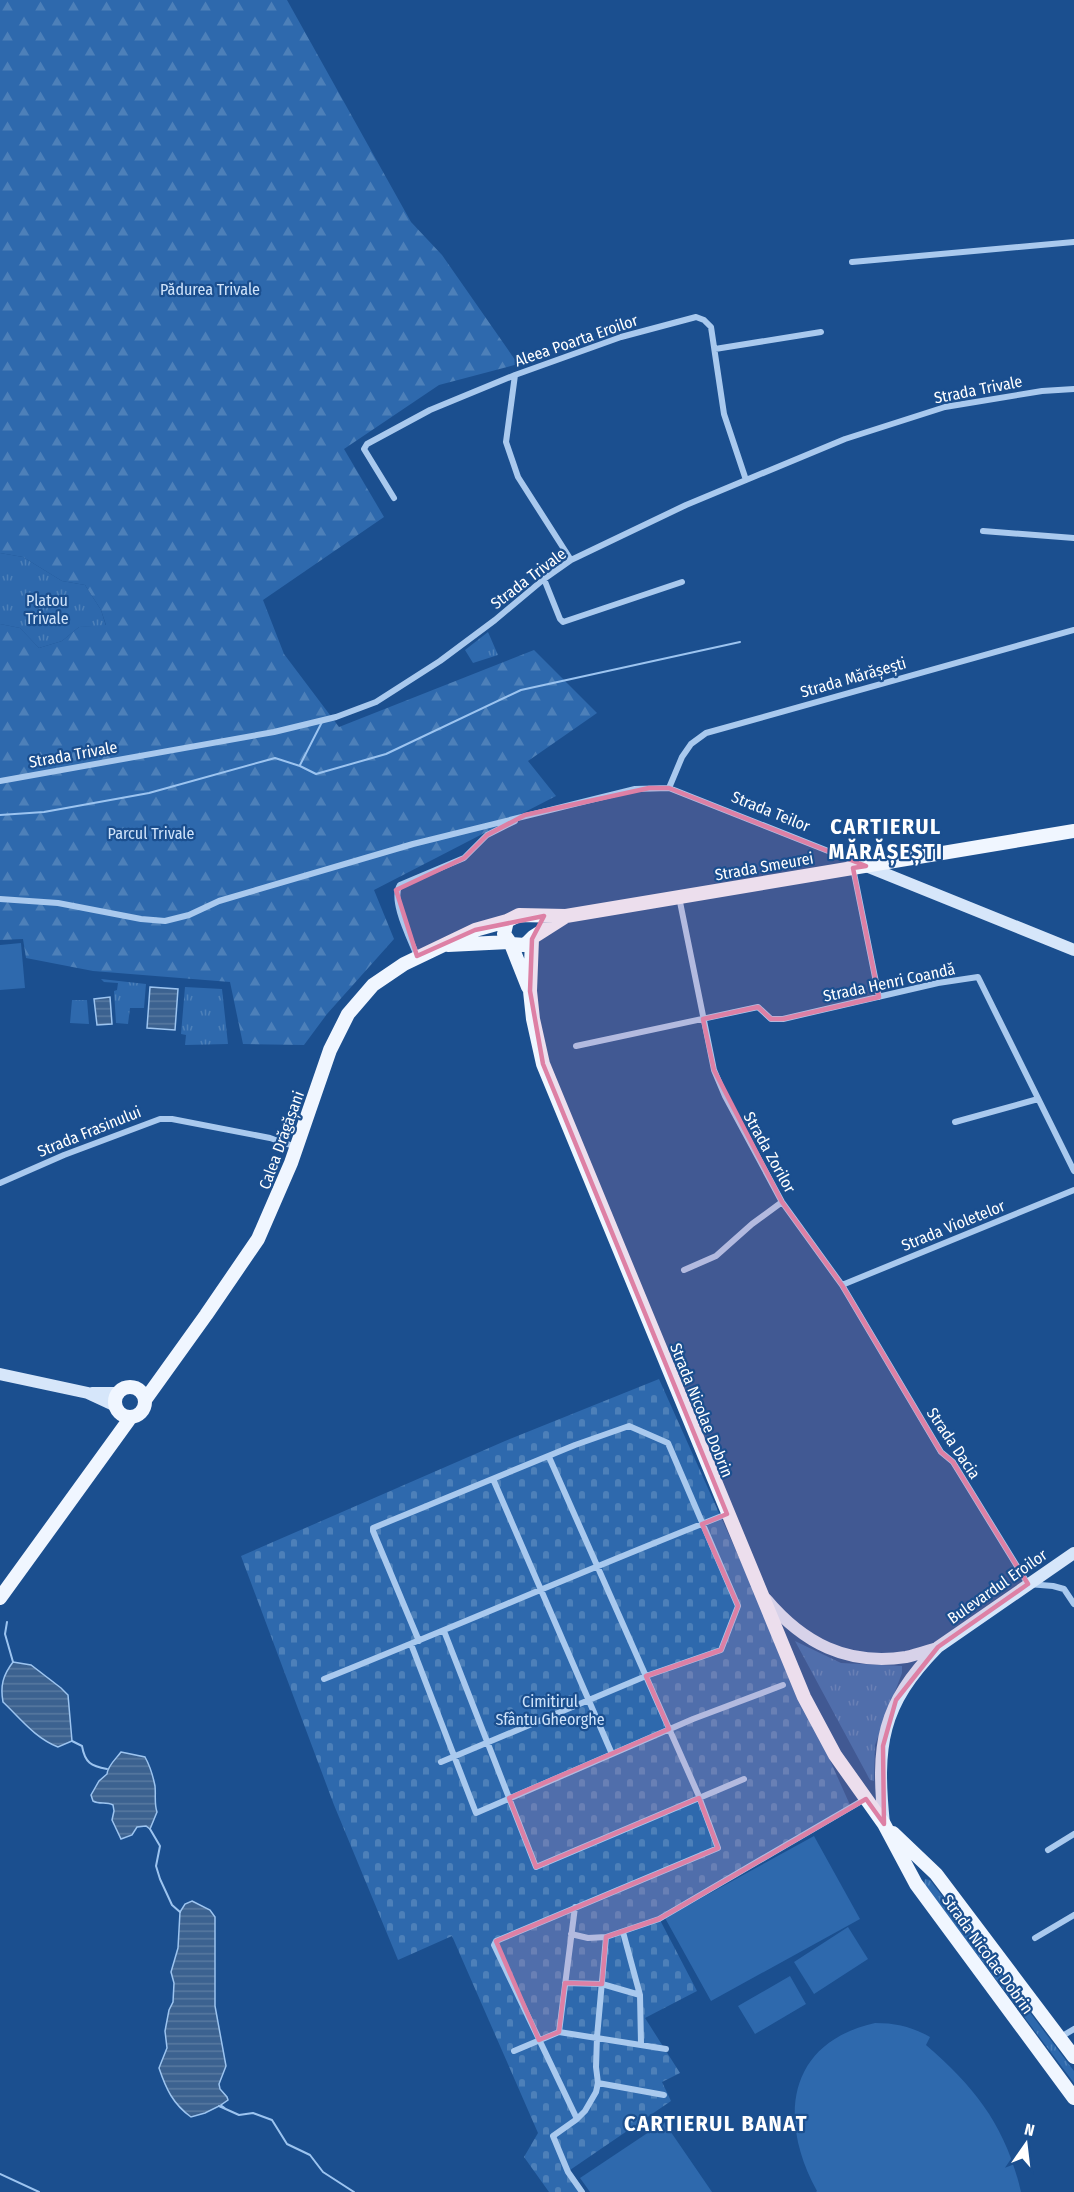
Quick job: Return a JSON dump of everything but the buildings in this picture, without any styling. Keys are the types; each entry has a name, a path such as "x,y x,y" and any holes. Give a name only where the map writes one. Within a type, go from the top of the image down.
{"main road":[{"name":"Strada Smeurei","path":"525,917 566,916 1074,831"},
{"path":"515,916 525,917 532,923 532,938 525,945 510,943 503,930 507,921 515,916"},
{"name":"Strada Smeurei","path":"532,938 566,916"},
{"name":"Calea Drăgășani","path":"121,1407 140,1413 143,1409 140,1394 168,1367 258,1239 297,1147 330,1050 348,1014 373,985 417,957 475,930 507,921"},
{"name":"Strada Nicolae Dobrin","path":"532,938 530,991 533,1019 543,1065 804,1697 835,1755 884,1824 916,1884 1074,2098"},
{"name":"Calea Drăgășani","path":"440,945 510,943"},
{"name":"Strada Nicolae Dobrin","path":"510,943 530,991"},
{"path":"0,1598 110,1447 127,1388 140,1394"},
{"name":"Strada Nicolae Dobrin","path":"884,1824 936,1874 1074,2057"},
{"path":"916,1884 919,1878 926,1873 936,1874"}],"street":[{"path":"852,262 1074,242"},
{"name":"Aleea Poarta Eroilor","path":"394,498 364,446 430,410 515,375 621,337 696,317 705,320 711,327 724,414 746,480"},
{"path":"715,349 821,332"},
{"path":"515,375 506,442 518,477 571,560"},
{"name":"Strada Trivale","path":"0,781 274,732 336,717 376,702 440,661 571,560 686,505 845,438 945,407 1074,388"},
{"path":"983,531 1074,538"},
{"path":"544,579 563,622 682,582"},
{"name":"Strada Mărășești","path":"669,788 682,757 691,744 706,733 1074,630"},
{"name":"Strada Teilor","path":"0,899 58,903 141,920 165,921 189,915 219,901 348,862 525,815 635,789 669,788 859,867 1074,950"},
{"path":"417,957 398,904 396,890 400,885 464,858 487,836 525,815"},
{"path":"859,867 879,997"},
{"name":"Strada Zorilor","path":"679,897 714,1070 725,1096 782,1202 842,1285"},
{"name":"Strada Henri Coandă","path":"703,1019 758,1007 771,1019 783,1019 938,983 978,977 1074,1171"},
{"path":"576,1046 703,1019"},
{"path":"955,1122 1038,1099"},
{"name":"Strada Frasinului","path":"0,1183 64,1155 160,1119 172,1119 259,1136 297,1147"},
{"name":"Strada Violetelor","path":"842,1285 1074,1190"},
{"path":"684,1270 716,1256 752,1224 782,1202"},
{"name":"Strada Dacia","path":"842,1285 941,1452 952,1462 1028,1584"},
{"path":"0,1374 88,1393 121,1407"},
{"path":"419,1641 373,1532 374,1528 575,1445 629,1426 668,1443 738,1606 721,1650 588,1699 441,1762"},
{"path":"549,1456 699,1798 718,1848 496,1941 494,1945 577,2119"},
{"path":"493,1479 612,1754"},
{"path":"324,1679 541,1592 597,1565 727,1514"},
{"name":"Bulevardul Eroilor","path":"884,1824 881,1776 888,1722 896,1700 906,1684 938,1647 1074,1553"},
{"path":"1028,1584 1053,1586 1064,1590 1074,1604"},
{"name":"Bulevardul Eroilor","path":"761,1593 781,1617 803,1636 844,1654 875,1659 908,1657 938,1647"},
{"path":"444,1631 536,1867 744,1779"},
{"path":"411,1644 476,1813 669,1729 783,1685"},
{"path":"571,1934 588,1938 606,1937 659,1919 866,1799"},
{"path":"1048,1850 1074,1834"},
{"path":"560,2032 575,1907"},
{"path":"1035,1938 1074,1915"},
{"path":"623,1932 640,1995 641,2043"},
{"path":"582,2192 567,2172 553,2136 585,2111 598,2083 597,2037 606,1937"},
{"path":"566,1983 602,1984 640,1995"},
{"path":"1059,2038 1074,2029"},
{"path":"514,2051 560,2032 641,2043 666,2049"},
{"path":"598,2083 664,2095"}],"highlighted area":[{"path":"649,788 669,788 866,866 853,868 879,997 783,1019 771,1019 758,1007 703,1019 714,1070 782,1202 842,1285 941,1452 953,1462 1028,1584 938,1647 896,1700 883,1746 884,1824 866,1799 659,1919 606,1937 602,1984 565,1983 559,2032 539,2040 496,1941 718,1848 699,1798 536,1867 509,1798 669,1729 646,1676 721,1650 738,1606 702,1524 727,1514 543,1064 530,991 532,939 544,916 475,930 417,956 396,890 464,858 487,835 525,815"}],"green space":[{"name":"Pădurea Trivale","path":"0,0 287,0 411,222 442,255 518,364 439,385 344,449 384,517 263,600 284,654 339,727 534,650 597,713 528,761 556,796 374,890 394,939 327,1014 304,1045 243,1044 230,982 93,971 26,958 23,939 0,940 0,624 20,628 39,648 62,641 79,627 106,625 101,610 85,585 62,581 23,557 0,553"},
{"name":"Platou Trivale","path":"0,553 23,557 62,581 85,585 101,610 106,626 79,627 62,641 39,648 20,628 0,624"},
{"path":"488,632 498,655 473,663 465,650"},
{"path":"21,943 25,988 0,990 0,945"},
{"path":"101,979 146,984 144,1008 130,1008 128,1024 116,1023 114,991 117,990 118,983 104,982"},
{"path":"185,987 222,989 228,1044 185,1045 186,1035 181,1034"},
{"path":"72,1000 87,1000 89,1024 70,1023"},
{"name":"Cimitirul Sfântu Gheorghe","path":"659,1379 850,1805 660,1920 697,1991 645,2018 680,2073 662,2082 671,2101 570,2170 585,2192 549,2192 524,2157 538,2133 452,1936 398,1960 334,1805 241,1556 505,1441"},
{"path":"795,1641 841,1663 902,1666 902,1673 875,1745 874,1781 870,1780"},
{"path":"814,1836 860,1919 711,2001 665,1918"},
{"path":"925,1879 930,1880 1074,2071 1074,2083 924,1884"},
{"path":"848,1927 868,1959 814,1994 794,1962"},
{"path":"790,1976 806,2004 755,2034 738,2006"},
{"path":"875,2023 904,2026 930,2037 926,2045 974,2093 998,2128 1015,2169 1021,2192 816,2192 797,2138 795,2112 798,2088 807,2066 823,2048 845,2033"},
{"path":"664,2122 712,2192 590,2192 580,2178"}],"shaded area":[{"path":"150,987 178,989 175,1030 147,1028"},
{"path":"110,997 112,1024 97,1025 94,999"},
{"path":"13,1662 31,1665 68,1695 72,1741 58,1747 42,1739 3,1702 3,1681"},
{"path":"121,1752 145,1757 154,1782 157,1812 150,1829 146,1826 137,1827 132,1835 121,1839 112,1820 113,1805 93,1801 91,1795"},
{"path":"192,1901 210,1910 215,1917 215,2006 226,2066 219,2084 228,2100 221,2105 225,2108 219,2106 191,2117 179,2107 171,2095 159,2068 167,2048 165,2031 173,2002 174,1983 171,1972 178,1948 180,1912 185,1904"}],"waterway":[{"path":"0,815 44,812 149,793 275,758 316,774 386,754 521,690 740,642"},
{"path":"300,765 322,722"},
{"path":"7,1622 5,1634 13,1662"},
{"path":"72,1741 82,1746 90,1763 107,1769"},
{"path":"150,1829 160,1846 156,1866 160,1879 172,1905 180,1912"},
{"path":"219,2106 239,2115 253,2113 272,2120 287,2144 310,2155 323,2172 354,2192"},
{"path":"0,2174 39,2192"}],"district":[{"name":"CARTIERUL MĂRĂȘEȘTI","path":"886,838"},
{"name":"CARTIERUL BANAT","path":"716,2123"}],"park label":[{"name":"Parcul Trivale","path":"151,833"}]}
